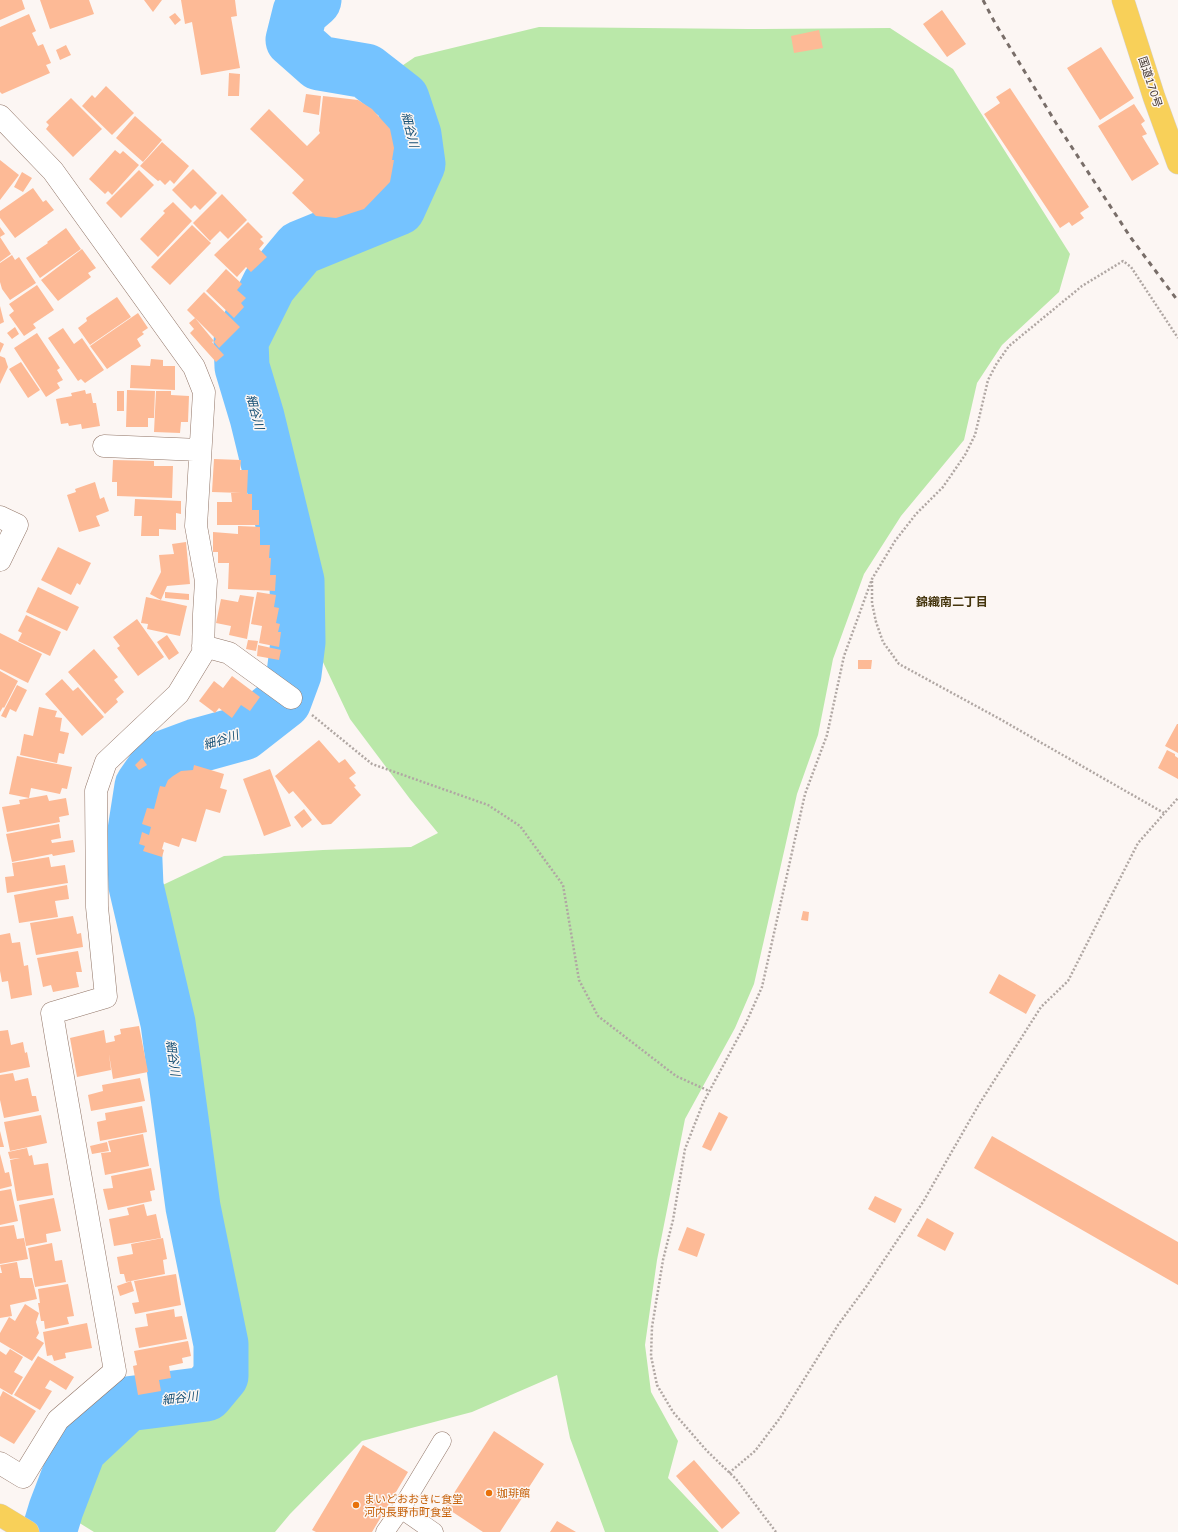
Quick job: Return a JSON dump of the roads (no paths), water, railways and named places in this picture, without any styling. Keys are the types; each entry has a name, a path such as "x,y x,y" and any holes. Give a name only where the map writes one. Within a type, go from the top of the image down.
{"highway":[{"name":"国道170号","path":"1123,0 1154,97 1178,163"},
{"path":"0,1515 28,1532"}],"street":[{"path":"0,116 53,172 194,366 204,392 196,526 206,581 203,653 178,694 106,762 96,791 97,906 106,997 52,1013 56,1043 115,1370 58,1420 23,1477 0,1463"},
{"path":"104,446 200,450"},
{"path":"0,517 17,525 0,560"},
{"path":"203,646 229,653 291,698"}],"lane":[{"path":"386,1532 442,1441"},
{"path":"401,1509 434,1532"}],"waterway":[{"name":"細谷川","path":"49,1532 56,1509 79,1449 127,1404 206,1394 221,1376 221,1344 193,1207 168,1023 136,886 134,837 142,786 161,759 196,746 243,733 284,701 294,674 298,642 297,581 257,417 242,367 241,341 269,285 300,248 398,208 418,164 414,135 402,99 366,71 319,63 293,40 300,12 314,0"}],"railway":[{"path":"983,0 995,23 1056,123 1131,238 1178,301"}],"place":[{"name":"珈琲館","path":"489,1493"},
{"name":"まいどおおきに食堂 河内長野市町食堂","path":"356,1505"}],"district":[{"name":"錦織南二丁目","path":"952,602"}]}
